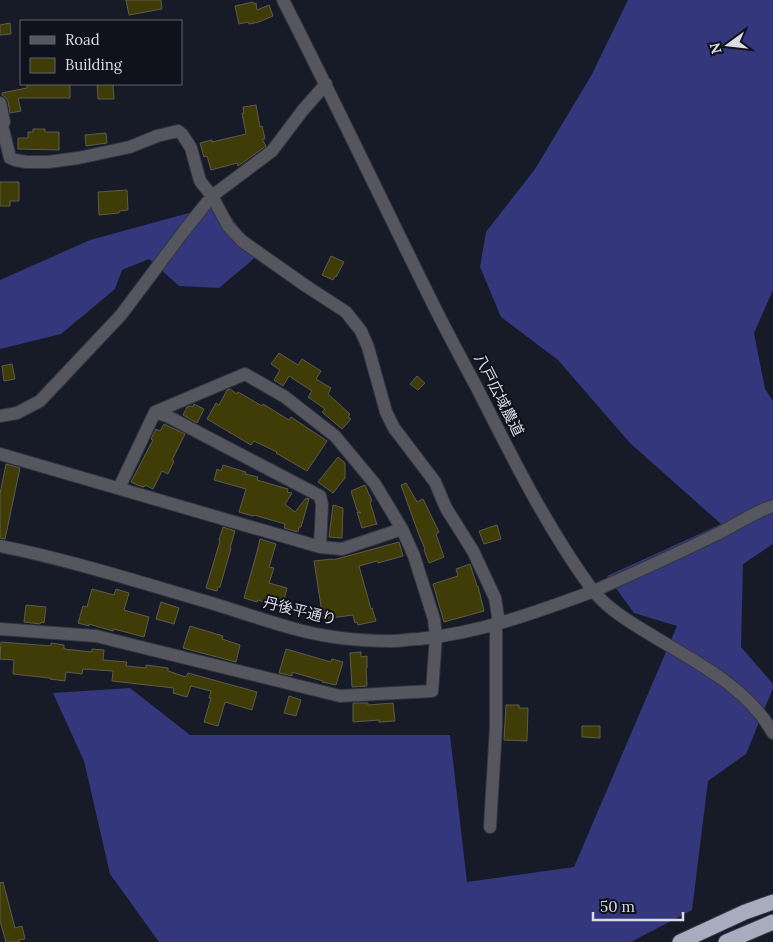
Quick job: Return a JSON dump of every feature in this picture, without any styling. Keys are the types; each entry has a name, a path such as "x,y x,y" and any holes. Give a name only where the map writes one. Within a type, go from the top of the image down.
{"highway":[{"path":"680,942 745,912 773,902"},
{"path":"726,942 773,922"}],"street":[{"name":"八戸広域農道","path":"283,0 430,298 527,485 565,551 594,591 620,616 718,675 745,697 767,722 773,733"},
{"path":"0,416 17,413 40,401 47,394 122,315 212,196 272,151 303,110 326,84"},
{"path":"0,103 4,122 1,126 10,158 15,160 48,162 78,158 130,147 157,136 178,131 191,148 200,181 212,196 228,226 242,241 346,312 361,331 368,347 386,412 394,428 435,482 446,508 473,551 495,598 498,624 496,727 490,827"},
{"path":"0,629 96,636 340,696 432,692 436,637 434,619 414,556 402,529 376,484 335,436 285,397 245,374 155,412 120,488"},
{"path":"155,412 167,416 320,496 322,506 320,547"},
{"path":"0,454 320,547 342,549 402,529"},
{"name":"丹後平通り","path":"0,546 41,554 300,630 347,639 394,641 436,637 498,624 541,611 594,591 731,528 764,508 773,506"}],"shaded area":[{"path":"628,0 773,0 773,290 754,333 765,389 773,401 773,544 743,564 741,647 773,684 773,688 746,754 708,781 692,910 631,942 159,942 110,874 84,761 53,693 130,688 190,735 450,735 467,882 574,867 677,626 634,613 607,576 721,524 630,443 558,360 501,317 480,267 486,232 535,169 591,76"},
{"path":"222,204 258,255 219,288 179,286 149,259 122,270 115,289 61,334 0,349 0,280 90,240"}],"building":[{"path":"126,0 161,0 162,9 129,15"},
{"path":"253,2 254,4 256,3 257,10 269,5 273,16 259,22 239,24 235,6"},
{"path":"10,23 11,34 0,35 0,25"},
{"path":"27,85 70,85 70,98 18,98 21,111 10,113 8,101 2,93 27,88"},
{"path":"97,85 113,85 114,99 98,99"},
{"path":"256,105 260,127 262,126 265,139 262,139 266,146 238,166 237,163 211,170 207,156 204,157 200,143 246,134 242,113 244,113 243,107"},
{"path":"33,129 45,129 45,132 59,132 59,150 18,149 18,138 28,138 28,132 33,132"},
{"path":"106,133 107,143 86,146 85,135"},
{"path":"0,182 19,182 19,201 10,201 10,206 0,206"},
{"path":"127,190 128,210 99,215 98,192"},
{"path":"331,256 344,262 333,280 322,275"},
{"path":"279,353 298,365 302,359 321,371 316,379 331,388 328,394 350,414 348,417 351,419 342,429 322,412 325,409 308,397 312,391 289,376 283,386 274,380 280,370 271,364"},
{"path":"12,364 15,379 4,381 2,366"},
{"path":"417,376 425,383 418,390 410,384"},
{"path":"230,389 262,406 263,404 289,420 291,417 327,441 307,471 277,452 254,441 251,445 207,419 216,403 219,405 227,390"},
{"path":"194,404 204,409 197,423 183,415 187,407 193,407"},
{"path":"164,424 185,434 172,460 174,461 168,474 162,471 153,489 131,482 153,440 151,439 156,429 160,431"},
{"path":"338,457 345,463 345,478 333,493 318,482"},
{"path":"6,464 20,468 5,539 0,538 0,494"},
{"path":"223,465 258,477 257,480 288,489 287,492 292,493 285,504 295,512 306,498 309,499 298,532 284,528 285,524 239,512 246,489 214,480 217,469 221,471"},
{"path":"406,483 417,502 423,499 439,532 436,534 444,557 429,563 401,485"},
{"path":"365,485 372,501 370,502 377,525 362,528 357,512 361,513 357,510 351,491"},
{"path":"333,505 343,508 342,538 329,537"},
{"path":"497,525 501,539 484,544 479,531"},
{"path":"223,527 235,531 220,587 218,587 217,591 206,588"},
{"path":"260,539 276,544 269,567 274,568 269,583 287,588 282,608 258,600 257,602 244,598"},
{"path":"399,542 403,556 359,566 376,621 358,625 357,622 355,623 353,615 323,619 314,561 333,560"},
{"path":"470,564 484,611 444,622 433,584 458,576 456,569"},
{"path":"92,589 114,595 116,589 129,593 124,610 149,617 144,637 114,629 113,631 78,623 83,606 87,607"},
{"path":"161,602 179,608 174,624 156,619"},
{"path":"26,605 46,607 44,623 24,622"},
{"path":"190,626 223,636 222,639 240,645 236,662 183,648"},
{"path":"1,642 51,646 51,643 64,645 64,649 92,652 92,649 104,650 103,660 127,662 126,666 146,668 146,665 168,668 168,671 186,677 188,673 257,692 252,710 225,702 218,726 204,722 211,698 209,698 211,691 191,686 187,697 173,693 174,688 112,681 113,671 83,669 82,674 66,672 65,681 13,674 14,660 0,659"},
{"path":"286,649 331,662 332,659 343,662 336,685 292,672 292,676 279,673"},
{"path":"361,652 361,657 367,656 367,686 352,687 350,653"},
{"path":"289,696 301,700 296,716 284,713"},
{"path":"353,703 368,703 368,705 393,703 395,721 353,722"},
{"path":"506,705 519,705 519,708 528,708 527,741 504,740"},
{"path":"582,726 600,726 600,738 582,737"},
{"path":"3,882 15,928 22,926 25,939 19,940 19,942 6,942 0,921 0,883"}]}
